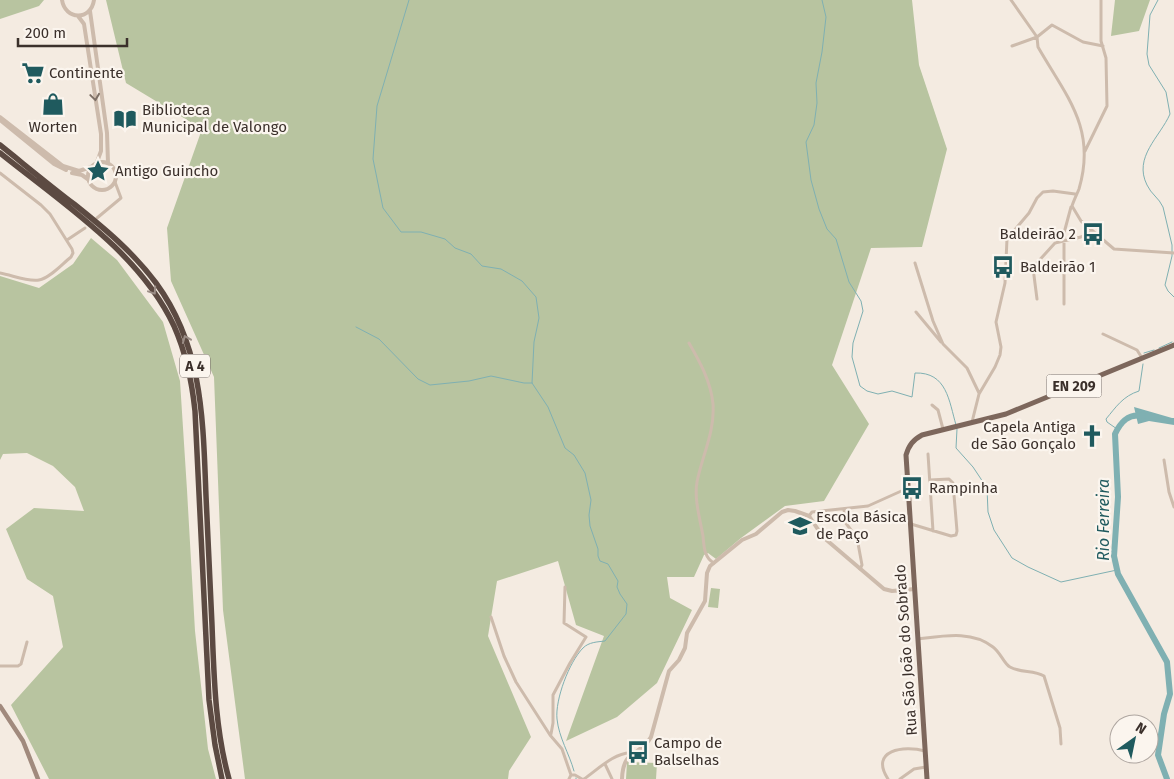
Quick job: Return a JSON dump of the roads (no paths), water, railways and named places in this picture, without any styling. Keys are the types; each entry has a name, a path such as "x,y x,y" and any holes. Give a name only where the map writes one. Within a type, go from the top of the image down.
{"highway":[{"name":"A 4","path":"0,145 127,249 157,284 179,322 188,344 195,368 203,418 213,666 221,744 229,779"},
{"name":"A 4","path":"0,153 94,228 135,267 160,302 181,344 188,367 195,411 209,692 215,745 222,779"}],"main road":[{"name":"Rua São João do Sobrado","path":"927,779 906,455 908,447 922,436 1006,414 1174,345"},
{"path":"0,706 23,741 38,779"}],"street":[{"path":"62,0 67,12 78,16 90,11 94,0"},
{"path":"1011,0 1037,37 1038,47 1079,119 1085,152"},
{"path":"1064,304 1064,233 1078,191 1085,152 1107,106 1106,58 1102,41 1101,0"},
{"path":"90,11 107,133 108,163 115,171 115,182 121,198 97,218"},
{"path":"0,119 63,166 79,171 91,167 98,162 101,151 101,134 84,24 78,16"},
{"path":"1012,46 1037,37 1052,25 1083,42 1103,46"},
{"path":"0,119 61,168 82,175 94,187 101,190 109,188 115,182"},
{"path":"98,162 108,163"},
{"path":"89,180 88,174 91,167"},
{"path":"0,173 50,214 72,248 73,253 46,277 39,280 0,273"},
{"path":"972,422 979,394 1000,355 1001,347 996,322 1005,283 1007,239 1043,192 1061,191 1076,194"},
{"path":"1072,206 1081,221 1114,249 1174,253"},
{"path":"67,240 85,228"},
{"path":"1037,298 1034,268 1055,243 1081,237 1092,231"},
{"path":"915,263 943,344"},
{"path":"916,312 943,344 967,368 979,394"},
{"path":"1103,334 1137,350 1142,358"},
{"path":"689,343 702,366 712,391 713,406 710,440 700,469 696,496 706,556 714,563"},
{"path":"932,405 938,410 943,430"},
{"path":"928,454 934,531"},
{"path":"1164,460 1169,492 1174,507"},
{"path":"911,527 919,527 951,536 956,535 953,483 949,479 930,480"},
{"path":"809,516 812,512 868,506 908,488"},
{"path":"844,509 846,522 857,538 862,565 860,569"},
{"path":"622,779 623,763 631,753 647,744 651,737 669,671 679,660 685,648 687,632 705,601 710,566 742,540 756,534 782,512 788,510 809,516 823,537 884,590 915,589"},
{"path":"550,735 553,723 553,696 586,637 564,623 565,587"},
{"path":"491,617 504,656 516,682 550,735 562,749 570,777 579,776 583,779 625,753 631,753"},
{"path":"918,639 952,635 975,638 992,646 1012,668 1024,672 1039,673 1044,676 1060,728 1061,744"},
{"path":"0,666 18,666 21,664 27,642"},
{"path":"888,779 881,767 886,756 906,748 925,752"},
{"path":"605,764 612,779"},
{"path":"900,779 914,769 926,767"}],"water":[{"path":"1134,407 1174,418 1174,425 1149,421 1138,424"}],"waterway":[{"path":"409,0 377,106 373,159 383,208 401,232 421,232 445,239 455,248 471,254 482,266 501,269 522,281 536,297 539,318 534,342 532,383 548,407 565,448 574,455 585,473 591,500 590,526 598,549 598,556 600,561 608,564 618,581 617,587 620,594 627,604 626,614 605,641 588,645 578,654 564,682 558,702 557,719 574,771"},
{"path":"822,0 826,17 816,83 817,103 814,125 806,142 811,180 819,209 827,229 836,239 849,282 861,301 863,311 853,343 852,357 860,386 867,391 878,394 892,391 912,397 915,373 934,377 945,390 956,425"},
{"path":"1158,0 1150,15 1147,54 1149,65 1166,92 1170,114 1145,156 1143,165 1147,185 1163,207 1172,245 1172,256 1165,285 1174,297"},
{"path":"356,327 379,339 418,379 430,385 469,381 491,376 532,383"},
{"path":"1159,348 1172,342"},
{"path":"1144,353 1154,350"},
{"path":"1117,429 1107,422 1106,419 1124,399 1139,391 1143,364"},
{"name":"Rio Ferreira","path":"1143,416 1138,415 1126,419 1115,434 1118,497 1114,556 1118,574 1167,662 1170,694 1164,714 1158,755 1167,779"},
{"path":"957,429 956,448 973,467 987,488 988,512 994,530 1012,558 1061,582 1117,570"}],"place":[{"name":"Continente","path":"33,73"},
{"name":"Worten","path":"53,104"},
{"name":"Biblioteca Municipal de Valongo","path":"125,119"},
{"name":"Antigo Guincho","path":"98,171"},
{"name":"Baldeirão 2","path":"1093,234"},
{"name":"Baldeirão 1","path":"1003,267"},
{"name":"Capela Antiga de São Gonçalo","path":"1092,436"},
{"name":"Rampinha","path":"912,488"},
{"name":"Escola Básica de Paço","path":"800,526"},
{"name":"Campo de Balselhas","path":"638,752"}]}
